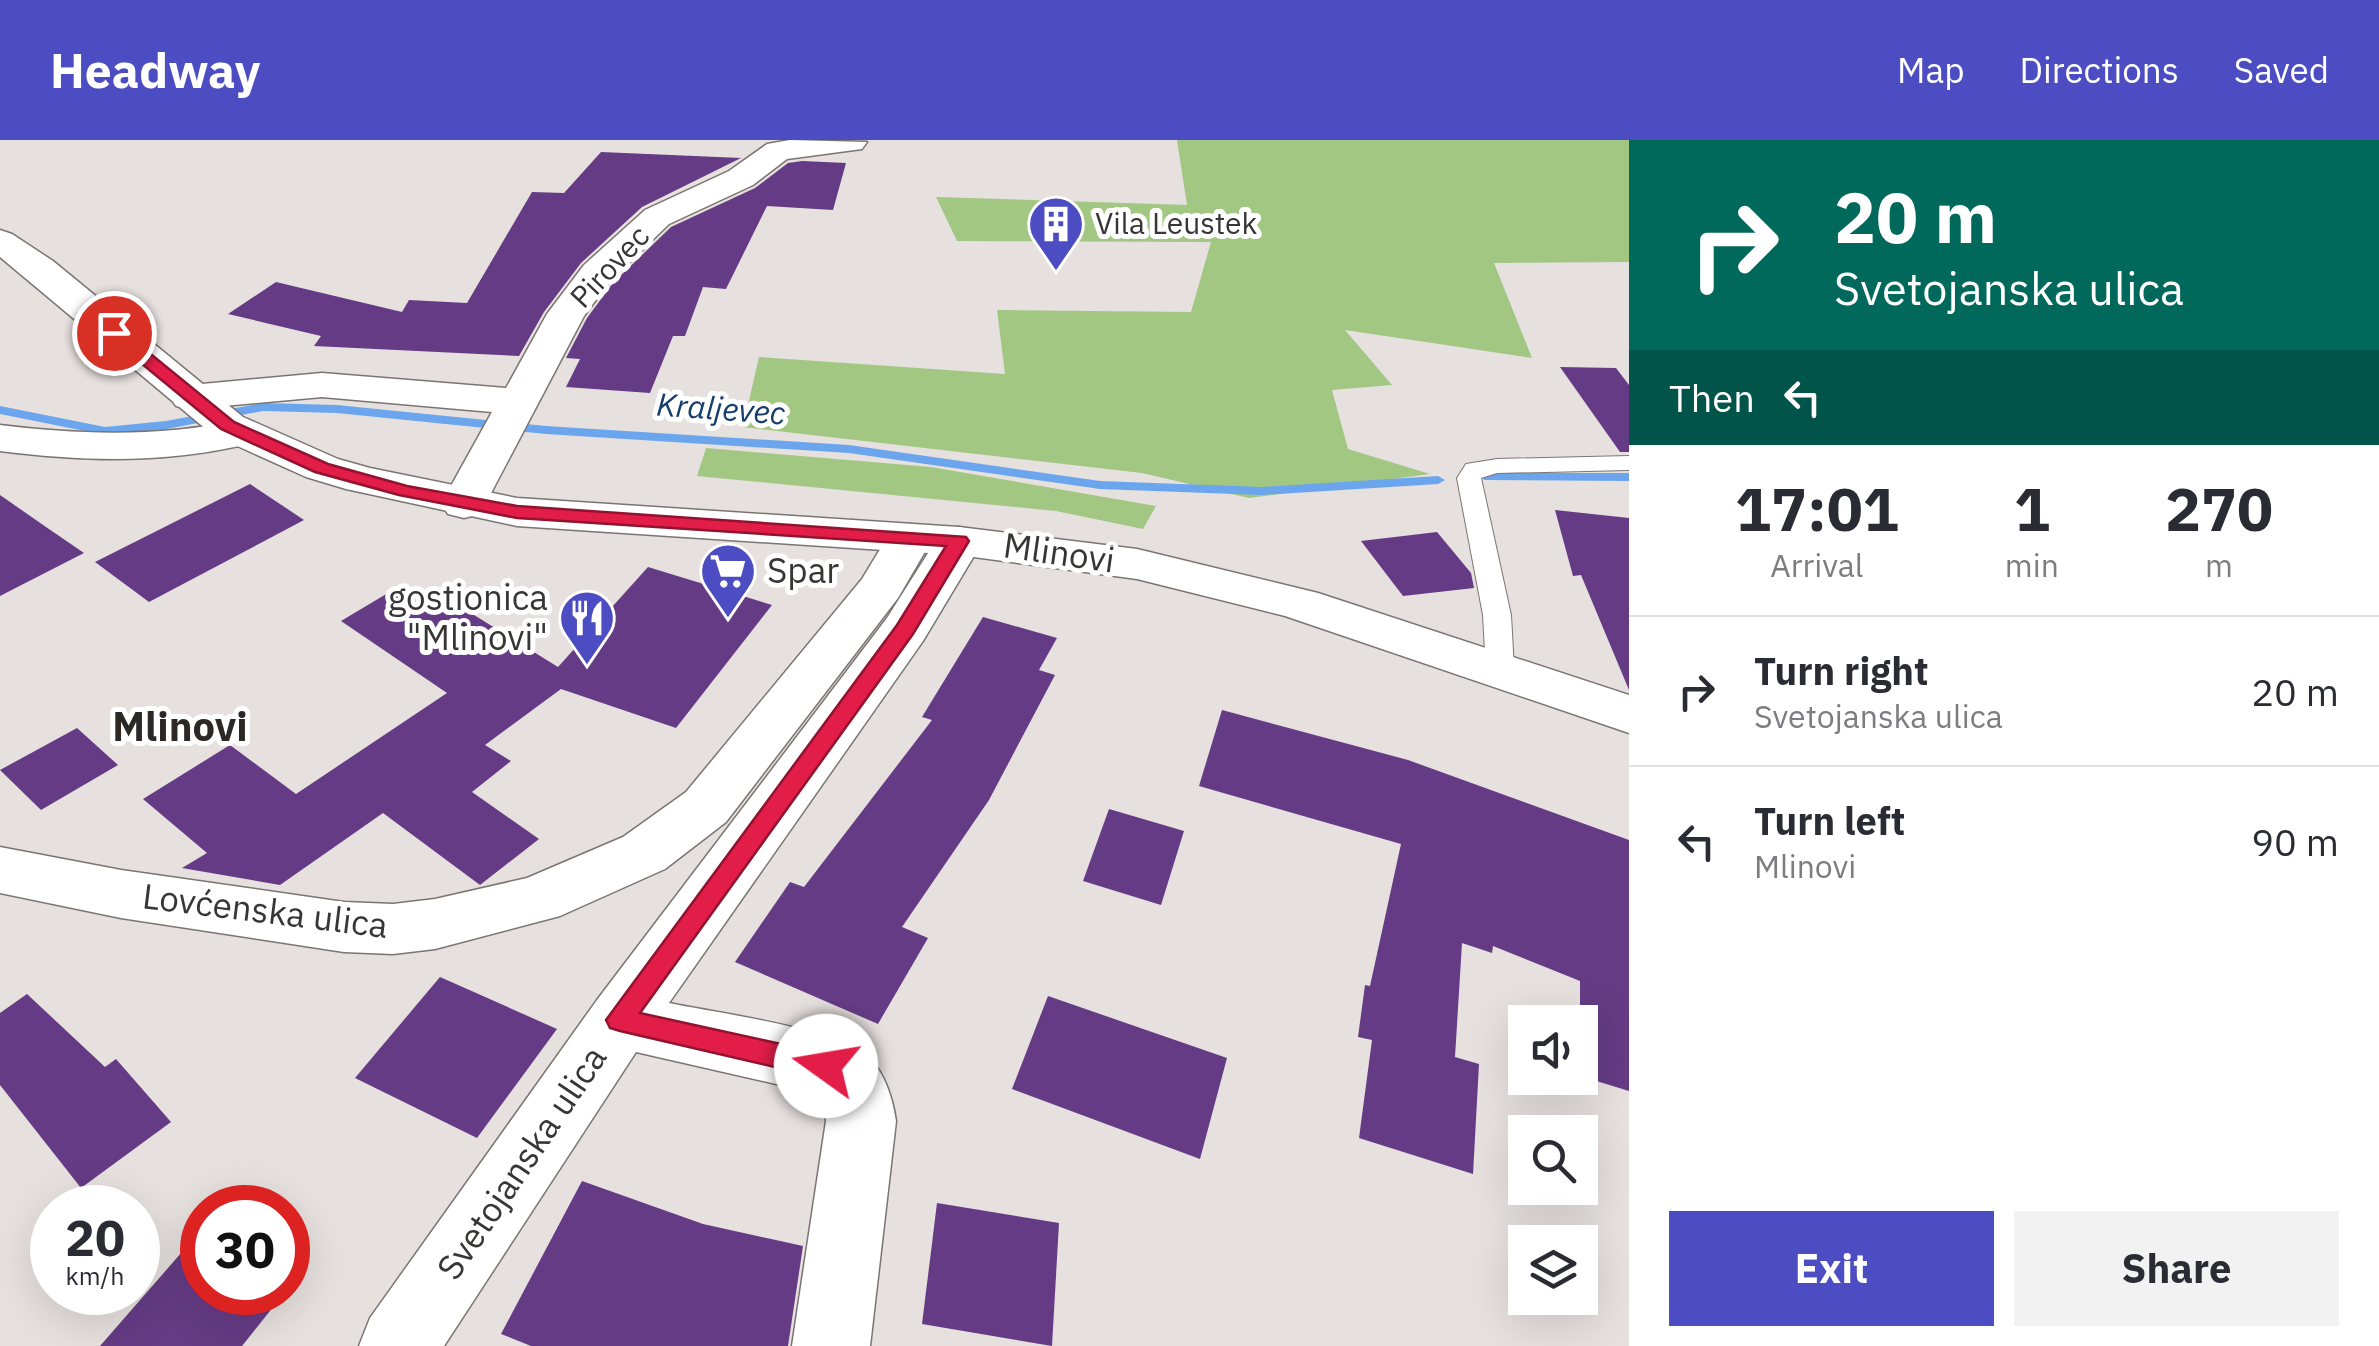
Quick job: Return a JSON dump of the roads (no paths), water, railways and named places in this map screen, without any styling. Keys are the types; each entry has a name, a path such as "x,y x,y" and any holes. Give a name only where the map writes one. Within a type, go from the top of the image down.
{"street":[{"name":"Pirovec","path":"464,504 584,287 657,218 756,170 778,151 851,142"},
{"name":"Mlinovi","path":"0,240 215,415 322,468 464,504 517,512 935,539 1078,553 1300,604 1629,714"},
{"path":"0,438 143,450 215,415 322,385 512,416"},
{"name":"Lovćenska ulica","path":"0,870 121,894 344,927 393,929 435,924 538,899 644,853 706,808 871,601 935,539"},
{"name":"Svetojanska ulica","path":"398,1346 620,1020 905,629 935,539"},
{"path":"620,1020 826,1066 846,1077 858,1094 861,1122 832,1346"}],"lane":[{"path":"1500,670 1497,615 1470,486 1475,468 1629,463"}],"waterway":[{"name":"Kraljevec","path":"0,410 105,431 166,425 263,407 337,409 546,430 849,449 1100,485 1261,491 1438,480"},
{"name":"Kraljevec","path":"1489,477 1629,477"}],"place":[{"name":"Vila Leustek","path":"1056,273"},
{"name":"Spar","path":"728,620"},
{"name":"gostionica \"Mlinovi\"","path":"587,667"}],"district":[{"name":"Mlinovi","path":"180,727"}]}
